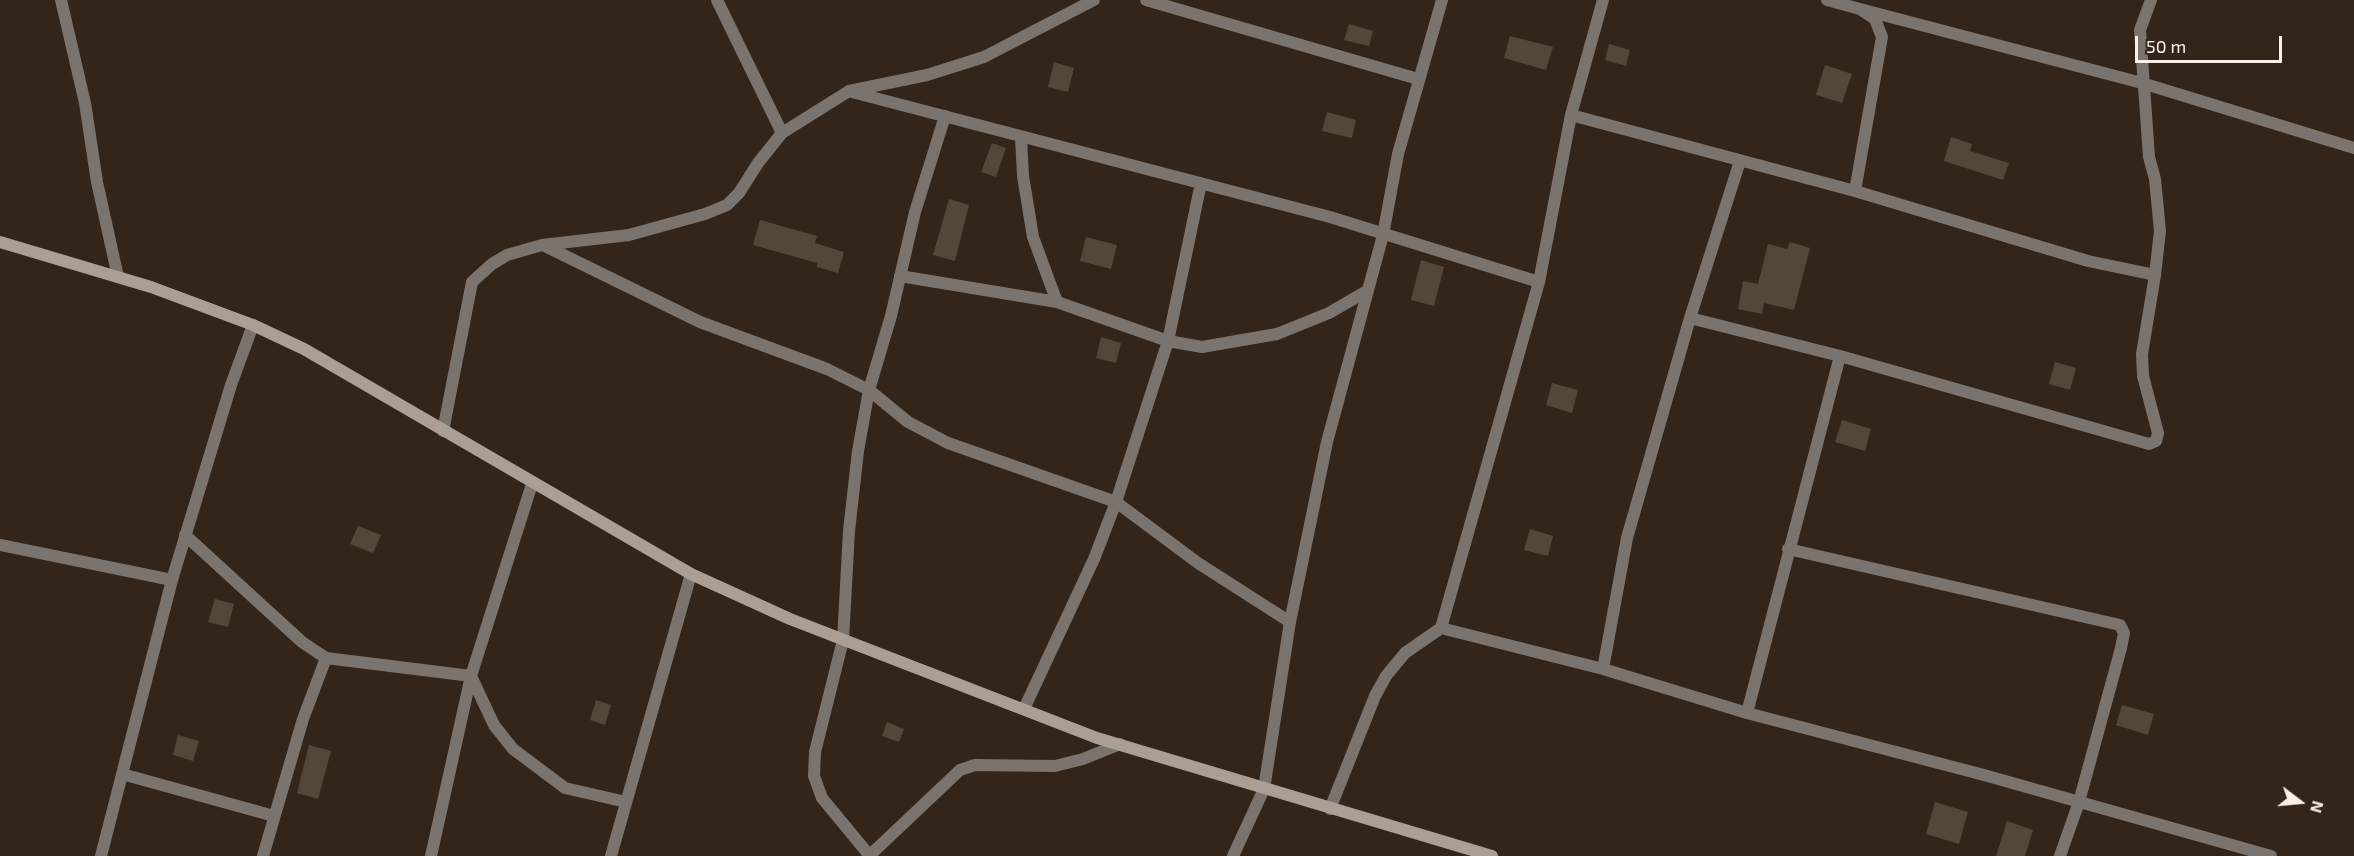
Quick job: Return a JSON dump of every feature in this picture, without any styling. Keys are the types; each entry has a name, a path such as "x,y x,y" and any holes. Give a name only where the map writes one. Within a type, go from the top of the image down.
{"street":[{"path":"60,0 86,103 97,182 118,277"},
{"path":"717,0 782,133"},
{"path":"443,431 472,282 507,255 542,244 628,235 705,214 727,205 739,193 758,163 782,133 849,91 927,75 984,57 1094,0"},
{"path":"1146,0 1418,79"},
{"path":"1233,856 1264,789 1290,622 1327,442 1383,235 1398,154 1442,0"},
{"path":"1330,809 1375,696 1386,676 1405,653 1441,628 1509,397 1539,282 1571,115 1603,0"},
{"path":"1827,0 2142,83 2354,148"},
{"path":"1690,318 1840,356 2149,444 2156,441 2158,434 2143,376 2142,354 2160,231 2142,83 2140,30 2151,0"},
{"path":"1855,191 1882,37 1875,19 1860,9"},
{"path":"849,91 1330,217 1539,282"},
{"path":"1571,115 1855,191 2088,261 2155,275"},
{"path":"945,116 915,212 869,390 858,451 849,531 843,640 815,752 814,776 822,798 870,856 960,770 975,765 1055,766 1083,759 1120,744"},
{"path":"1021,137 1023,176 1033,237 1057,302"},
{"path":"1603,669 1627,538 1690,318 1740,161"},
{"path":"1024,710 1094,559 1116,502 1168,342 1202,183"},
{"path":"0,242 118,277 253,325 304,349 532,484 691,574 843,640 1024,710 1120,744 1492,856"},
{"path":"542,244 700,322 826,369 869,390 908,422 948,443 1116,502 1198,563 1290,622"},
{"path":"900,276 1057,302 1168,342 1202,347 1277,334 1329,313 1367,291"},
{"path":"102,855 172,580 231,384 253,325"},
{"path":"1747,713 1840,356"},
{"path":"431,856 471,676 532,484"},
{"path":"185,535 302,642 326,658 471,676"},
{"path":"0,545 172,580"},
{"path":"1788,549 2120,625 2124,633 2121,648 2079,802 2060,856"},
{"path":"611,856 691,574"},
{"path":"1441,628 1603,669 1747,713 2271,856"},
{"path":"263,856 303,719 326,658"},
{"path":"471,676 494,725 513,749 565,788 626,802"},
{"path":"122,774 274,816"}],"building":[{"path":"1349,24 1373,31 1369,46 1344,40"},
{"path":"1510,36 1553,47 1546,70 1504,58"},
{"path":"1609,44 1630,50 1626,66 1605,60"},
{"path":"1054,62 1074,68 1068,92 1048,87"},
{"path":"1825,65 1852,74 1842,103 1816,95"},
{"path":"1327,112 1356,120 1352,138 1322,131"},
{"path":"1951,137 1972,144 1970,151 2009,163 2003,180 1944,161"},
{"path":"992,143 1006,148 996,177 981,172"},
{"path":"949,199 969,205 955,261 933,255"},
{"path":"760,220 817,236 815,243 844,252 838,273 817,267 817,263 753,245"},
{"path":"1086,237 1117,245 1111,269 1080,261"},
{"path":"1790,242 1810,248 1794,310 1764,303 1762,314 1738,309 1743,281 1758,284 1768,244 1787,249"},
{"path":"1421,260 1444,267 1434,306 1411,300"},
{"path":"1101,337 1121,343 1116,363 1096,358"},
{"path":"2055,362 2076,368 2070,390 2049,384"},
{"path":"1552,383 1578,390 1572,413 1546,405"},
{"path":"1842,420 1871,429 1865,451 1835,442"},
{"path":"358,526 381,535 373,553 350,544"},
{"path":"1530,529 1553,536 1548,556 1524,550"},
{"path":"215,599 234,604 228,627 208,622"},
{"path":"596,700 611,705 605,725 590,720"},
{"path":"2122,705 2154,714 2148,735 2116,725"},
{"path":"887,722 904,729 899,742 882,736"},
{"path":"178,735 199,741 193,761 173,755"},
{"path":"309,745 331,751 318,799 297,793"},
{"path":"1935,802 1968,812 1959,844 1926,834"},
{"path":"2007,821 2033,830 2025,856 1996,856"}]}
